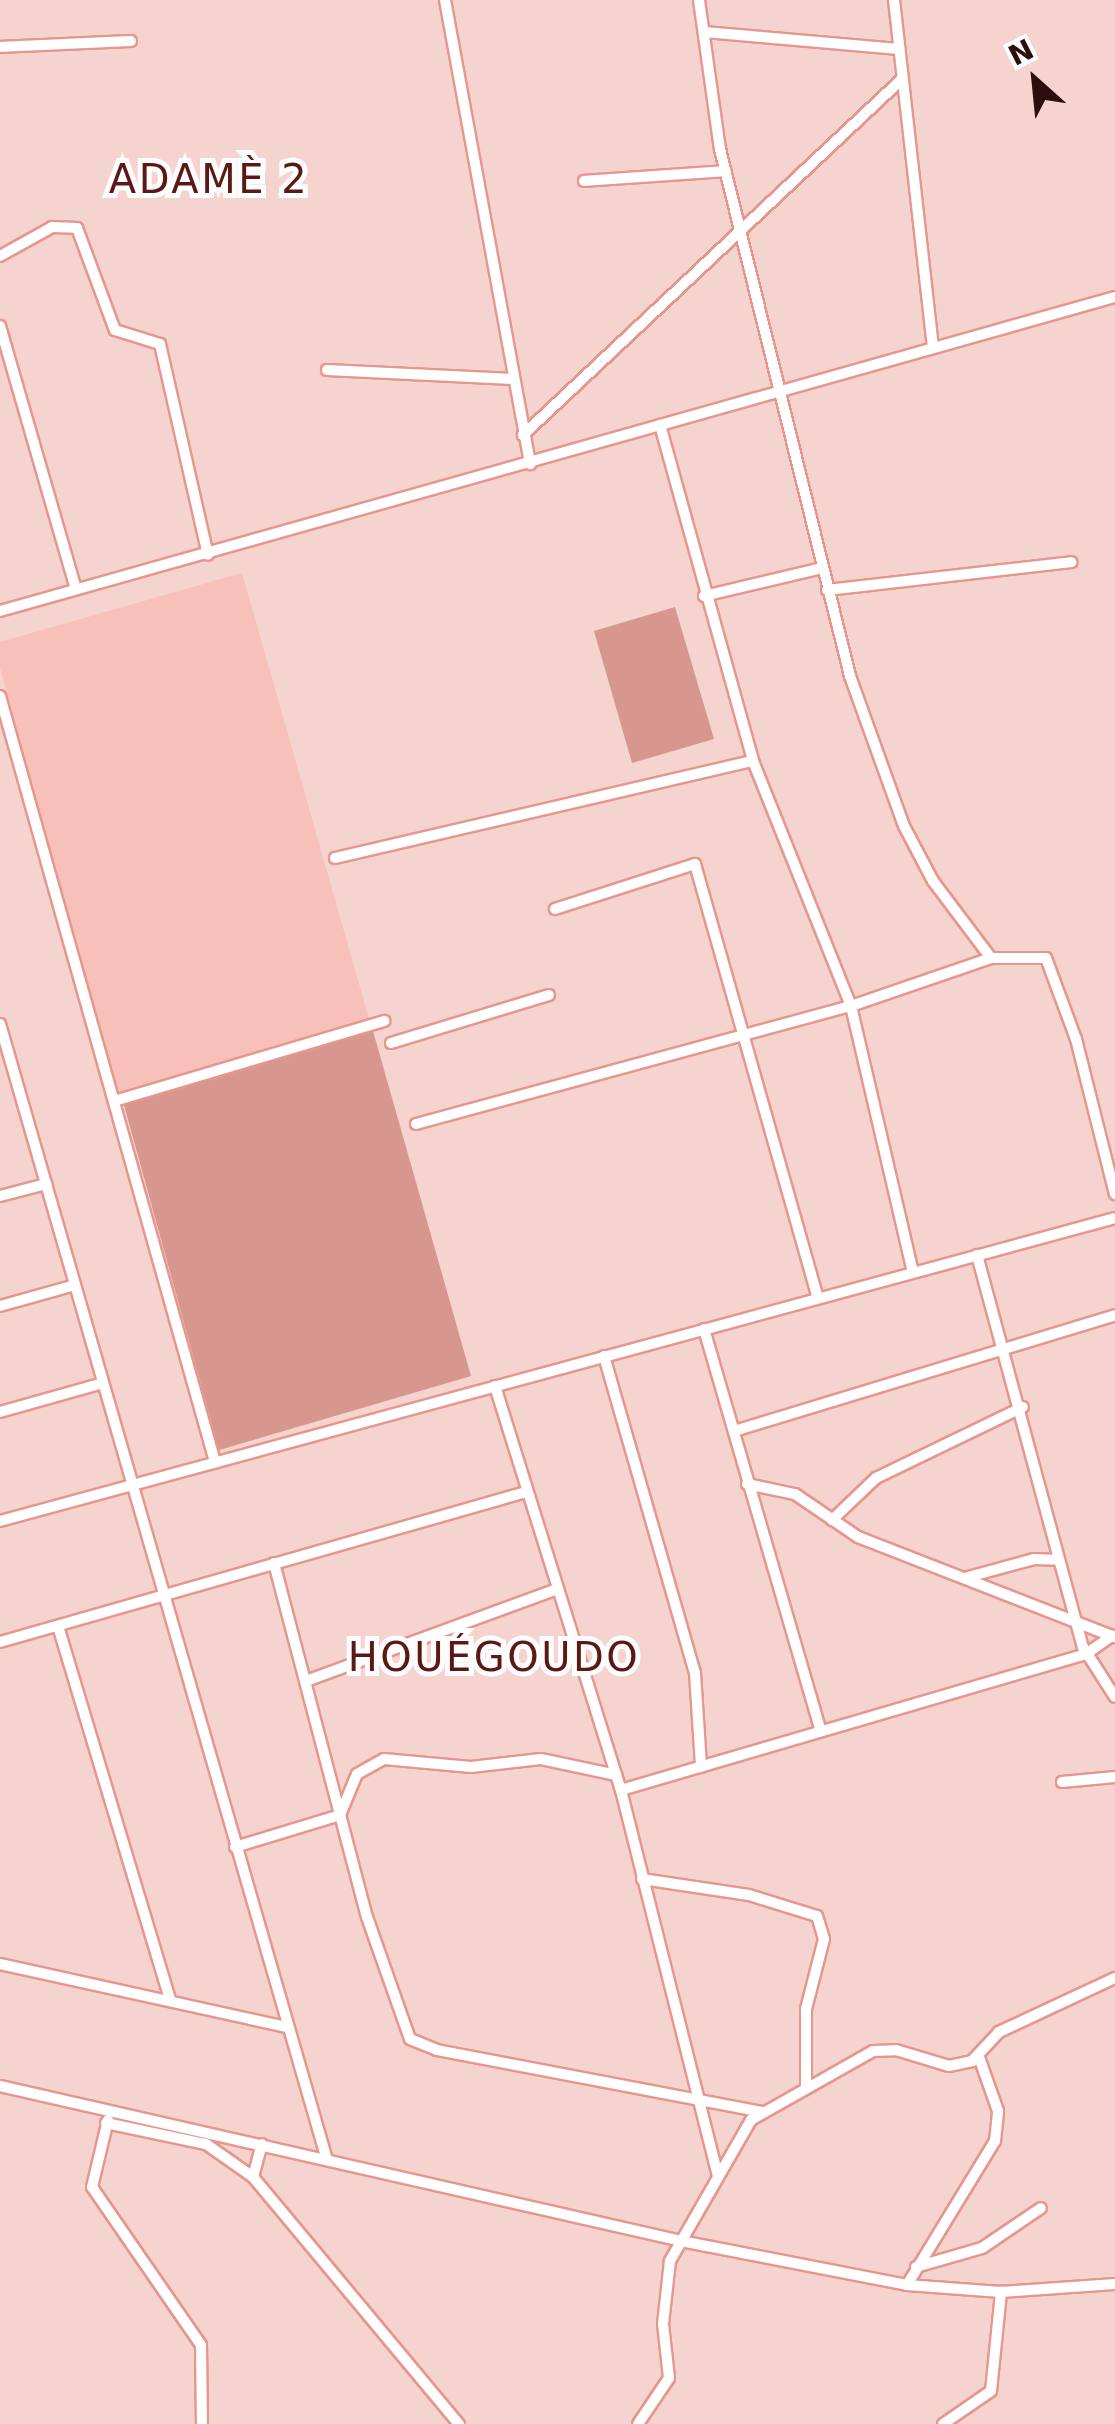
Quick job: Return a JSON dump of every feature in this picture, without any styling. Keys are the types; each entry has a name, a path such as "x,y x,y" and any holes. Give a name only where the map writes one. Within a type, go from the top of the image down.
{"street":[{"path":"445,0 530,464"},
{"path":"699,0 726,171 827,590 876,759 932,881 991,958"},
{"path":"894,0 933,348"},
{"path":"704,32 899,48"},
{"path":"0,47 131,41"},
{"path":"523,435 903,78"},
{"path":"584,181 726,171"},
{"path":"0,256 52,228 77,228 115,330 160,344 208,555"},
{"path":"0,611 1115,296"},
{"path":"0,326 76,590"},
{"path":"327,370 513,378"},
{"path":"660,424 704,596 753,761 851,1006 913,1272"},
{"path":"827,590 1071,562"},
{"path":"704,596 822,568"},
{"path":"0,696 215,1462"},
{"path":"336,858 753,761"},
{"path":"555,909 695,864 818,1298"},
{"path":"416,1124 851,1006 991,958 1034,955 1048,962 1115,1194"},
{"path":"391,1043 549,995"},
{"path":"114,1101 384,1021"},
{"path":"0,1024 5,1062 46,1184 327,2160"},
{"path":"0,1196 46,1184"},
{"path":"0,1520 1115,1218"},
{"path":"977,1255 1023,1408 1086,1654 1115,1697"},
{"path":"0,1306 74,1285"},
{"path":"734,1430 1115,1315"},
{"path":"704,1329 820,1727"},
{"path":"604,1356 695,1674 700,1767"},
{"path":"0,1412 103,1384"},
{"path":"495,1386 554,1590 621,1790 718,2174"},
{"path":"832,1520 876,1478 1023,1408"},
{"path":"747,1484 795,1494 858,1537 1113,1636"},
{"path":"0,1642 526,1492"},
{"path":"965,1577 1034,1559 1059,1560"},
{"path":"274,1563 397,2014 418,2045 762,2112"},
{"path":"306,1681 554,1590"},
{"path":"58,1626 170,2000"},
{"path":"621,1790 820,1727 1086,1654 1113,1636"},
{"path":"340,1815 357,1774 384,1759 471,1768 542,1759 616,1775"},
{"path":"1062,1782 1115,1777"},
{"path":"236,1846 340,1815"},
{"path":"642,1879 749,1895 817,1916 824,1939 806,2010 806,2088"},
{"path":"0,1964 288,2027"},
{"path":"638,2424 668,2378 666,2288 673,2254 686,2242 738,2134 762,2112 873,2050 896,2050 949,2066 979,2057 999,2032 1115,1978"},
{"path":"907,2284 994,2142 998,2111 979,2057"},
{"path":"0,2086 686,2242 907,2284 1001,2292 1115,2284"},
{"path":"110,2109 92,2187 201,2345 202,2424"},
{"path":"106,2123 206,2144 253,2177 459,2424"},
{"path":"253,2177 262,2144"},
{"path":"916,2267 982,2248 1041,2208"},
{"path":"942,2424 986,2397 994,2384 1001,2292"}],"shaded area":[{"path":"242,573 369,1019 118,1093 0,668 0,642"},
{"path":"675,607 714,739 632,763 594,631"},
{"path":"373,1031 471,1376 219,1450 124,1105"}],"district":[{"name":"ADAMÈ 2","path":"209,179"},
{"name":"HOUÉGOUDO","path":"494,1657"}]}
